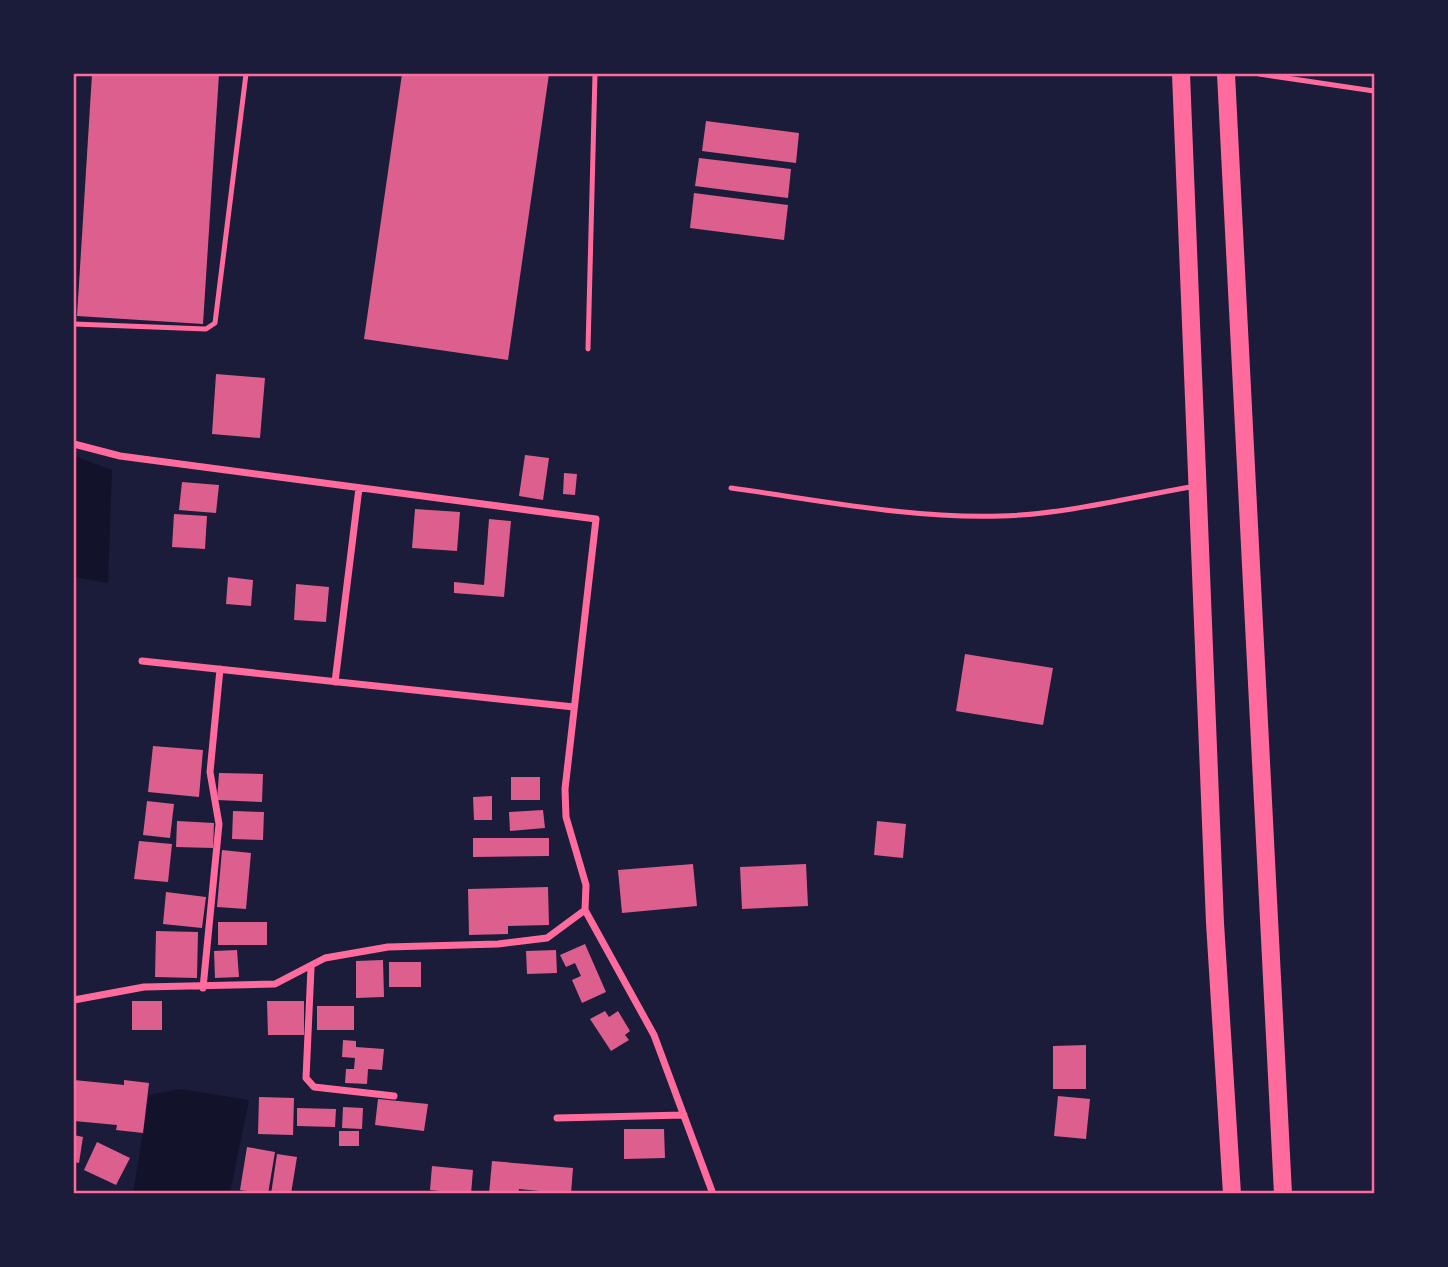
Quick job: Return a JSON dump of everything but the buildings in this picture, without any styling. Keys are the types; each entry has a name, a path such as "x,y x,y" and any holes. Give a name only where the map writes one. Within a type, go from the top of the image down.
{"main road":[{"path":"1181,74 1215,923 1233,1194"},
{"path":"1226,74 1283,1194"}],"street":[{"path":"74,444 120,456 596,519 565,789 566,817 586,885 585,910 654,1035 713,1194"},
{"path":"335,682 359,488"},
{"path":"142,661 574,706"},
{"path":"203,988 219,824 210,772 220,669"},
{"path":"74,1000 144,987 203,988 275,984 311,968 325,958 388,947 498,944 547,938 585,910"},
{"path":"311,968 306,1078 314,1087 394,1096"},
{"path":"557,1118 684,1115"}],"lane":[{"path":"74,324 206,329 215,323 246,74"},
{"path":"588,349 595,74"},
{"path":"1259,74 1374,91"},
{"path":"731,488 945,516 1002,516 1058,510 1197,485"}],"shaded area":[{"path":"74,456 112,470 108,583 74,577"},
{"path":"180,1089 249,1100 230,1193 133,1194 149,1095"}]}
